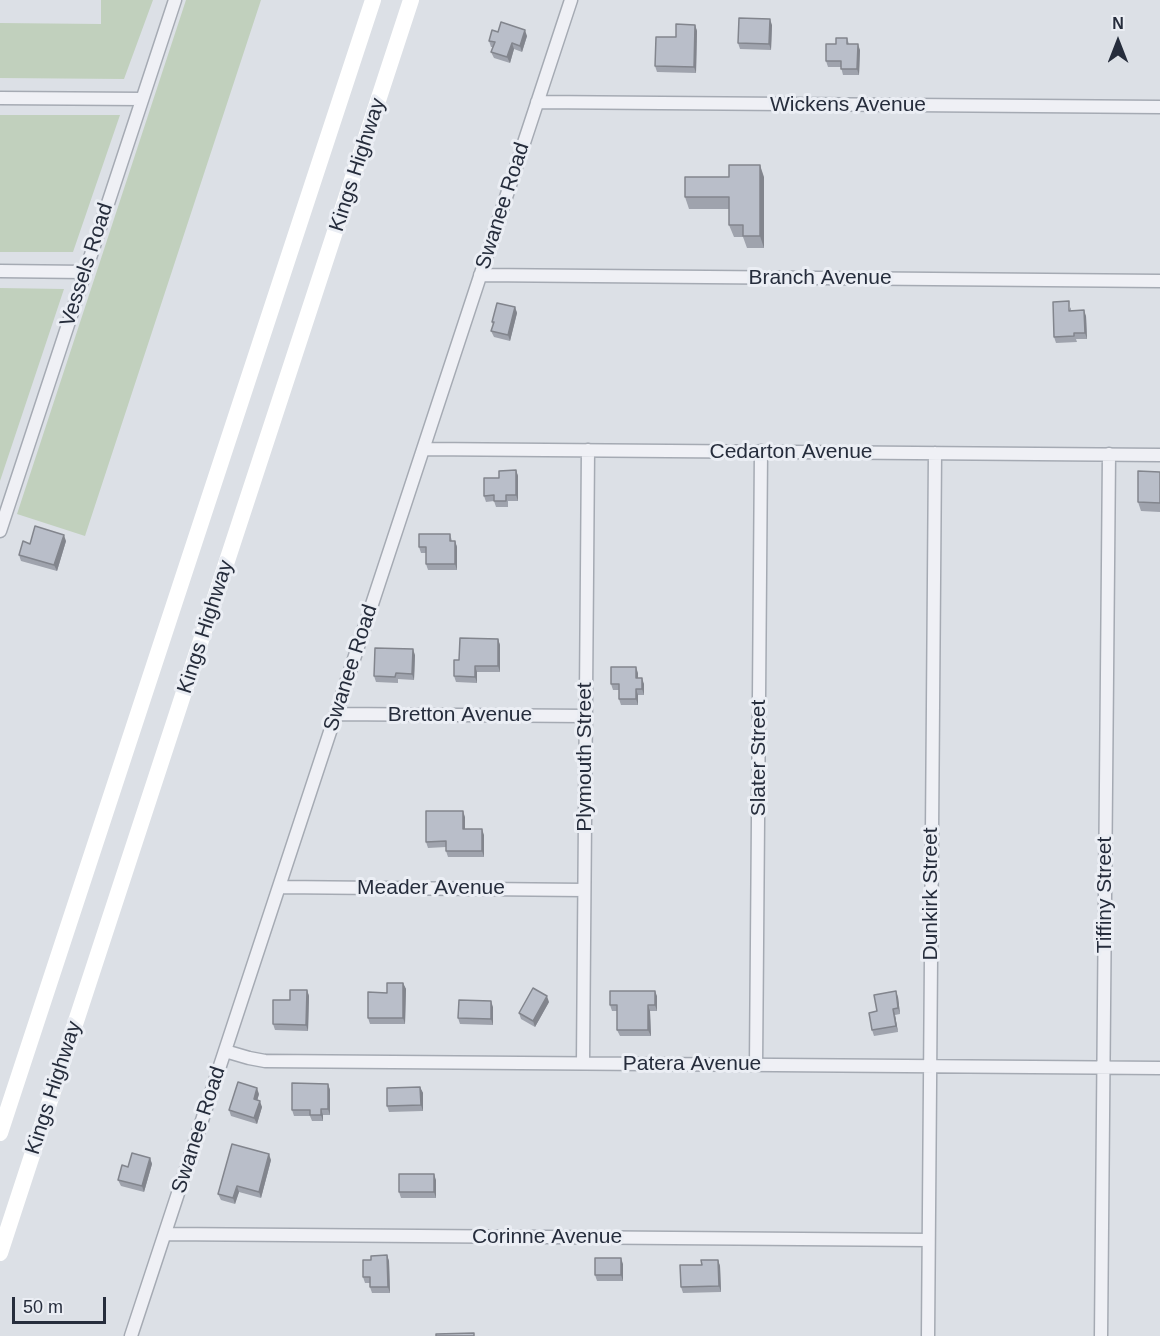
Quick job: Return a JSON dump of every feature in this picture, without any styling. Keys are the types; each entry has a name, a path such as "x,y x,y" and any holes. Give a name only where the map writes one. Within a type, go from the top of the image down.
{"main road":[{"name":"Kings Highway","path":"0,1133 373,0"},
{"name":"Kings Highway","path":"0,1253 411,0"}],"street":[{"name":"Vessels Road","path":"0,531 175,0"},
{"name":"Swanee Road","path":"131,1336 571,0"},
{"path":"0,98 142,99"},
{"name":"Wickens Avenue","path":"537,102 1160,107"},
{"path":"0,272 85,272"},
{"name":"Branch Avenue","path":"480,276 1160,281"},
{"name":"Cedarton Avenue","path":"423,449 1160,455"},
{"name":"Plymouth Street","path":"583,1063 588,450"},
{"name":"Slater Street","path":"756,1065 761,451"},
{"name":"Dunkirk Street","path":"928,1336 935,453"},
{"name":"Tiffiny Street","path":"1101,1336 1108,454"},
{"name":"Bretton Avenue","path":"336,714 585,716"},
{"name":"Meader Avenue","path":"279,887 584,890"},
{"name":"Patera Avenue","path":"225,1051 265,1061 1160,1068"},
{"name":"Corinne Avenue","path":"165,1234 928,1240"}],"green space":[{"path":"101,0 153,0 124,79 0,78 0,23 101,24"},
{"path":"186,0 261,0 85,536 17,514"},
{"path":"0,115 120,115 73,252 0,252"},
{"path":"0,288 64,289 0,481"}],"building":[{"path":"739,18 770,19 769,44 738,43"},
{"path":"501,22 525,30 520,46 512,43 507,57 491,52 495,42 489,41 492,30 498,32"},
{"path":"676,24 695,25 694,67 655,66 656,37 676,37"},
{"path":"836,38 847,38 847,44 858,44 857,69 841,69 841,61 826,61 826,44 836,44"},
{"path":"729,165 760,165 760,236 743,236 743,225 729,225 729,197 685,197 685,177 729,177"},
{"path":"1069,301 1069,311 1084,310 1085,333 1054,337 1053,302"},
{"path":"497,303 515,307 508,335 491,331"},
{"path":"516,470 516,495 506,495 506,501 494,501 494,495 484,496 484,478 499,478 499,471"},
{"path":"1138,471 1160,472 1160,503 1138,502"},
{"path":"35,526 64,535 54,565 19,555 23,541 30,544"},
{"path":"419,534 450,534 450,541 455,541 455,564 426,564 426,547 419,547"},
{"path":"460,638 498,639 498,666 475,666 475,677 454,676 454,660 459,660"},
{"path":"375,648 413,649 412,674 396,673 395,677 374,676"},
{"path":"611,667 636,667 636,678 642,678 642,689 636,689 636,699 619,699 619,684 611,684"},
{"path":"426,811 463,811 463,829 482,829 482,851 446,851 446,841 426,842"},
{"path":"387,983 403,983 403,1018 368,1018 368,992 387,993"},
{"path":"533,988 547,996 533,1021 519,1013"},
{"path":"290,990 307,990 306,1025 273,1024 273,1000 290,1000"},
{"path":"610,991 655,991 655,1005 648,1005 648,1030 617,1030 617,1005 610,1005"},
{"path":"896,991 898,1008 893,1009 896,1026 872,1030 869,1013 877,1011 874,995"},
{"path":"459,1000 491,1001 491,1019 458,1018"},
{"path":"238,1082 257,1088 254,1099 260,1101 254,1118 229,1110"},
{"path":"292,1083 328,1084 328,1109 321,1109 321,1115 310,1115 310,1110 292,1110"},
{"path":"420,1087 421,1105 387,1106 387,1088"},
{"path":"232,1144 269,1154 259,1192 237,1186 233,1198 218,1194"},
{"path":"132,1153 150,1158 142,1186 118,1180 122,1165 128,1167"},
{"path":"399,1174 434,1174 434,1192 399,1192"},
{"path":"387,1255 388,1287 370,1287 370,1277 363,1277 363,1260 371,1260 371,1256"},
{"path":"595,1258 621,1258 621,1275 595,1275"},
{"path":"701,1260 718,1260 719,1286 681,1287 680,1265 702,1265"},
{"path":"474,1333 474,1336 436,1336 436,1334"}]}
